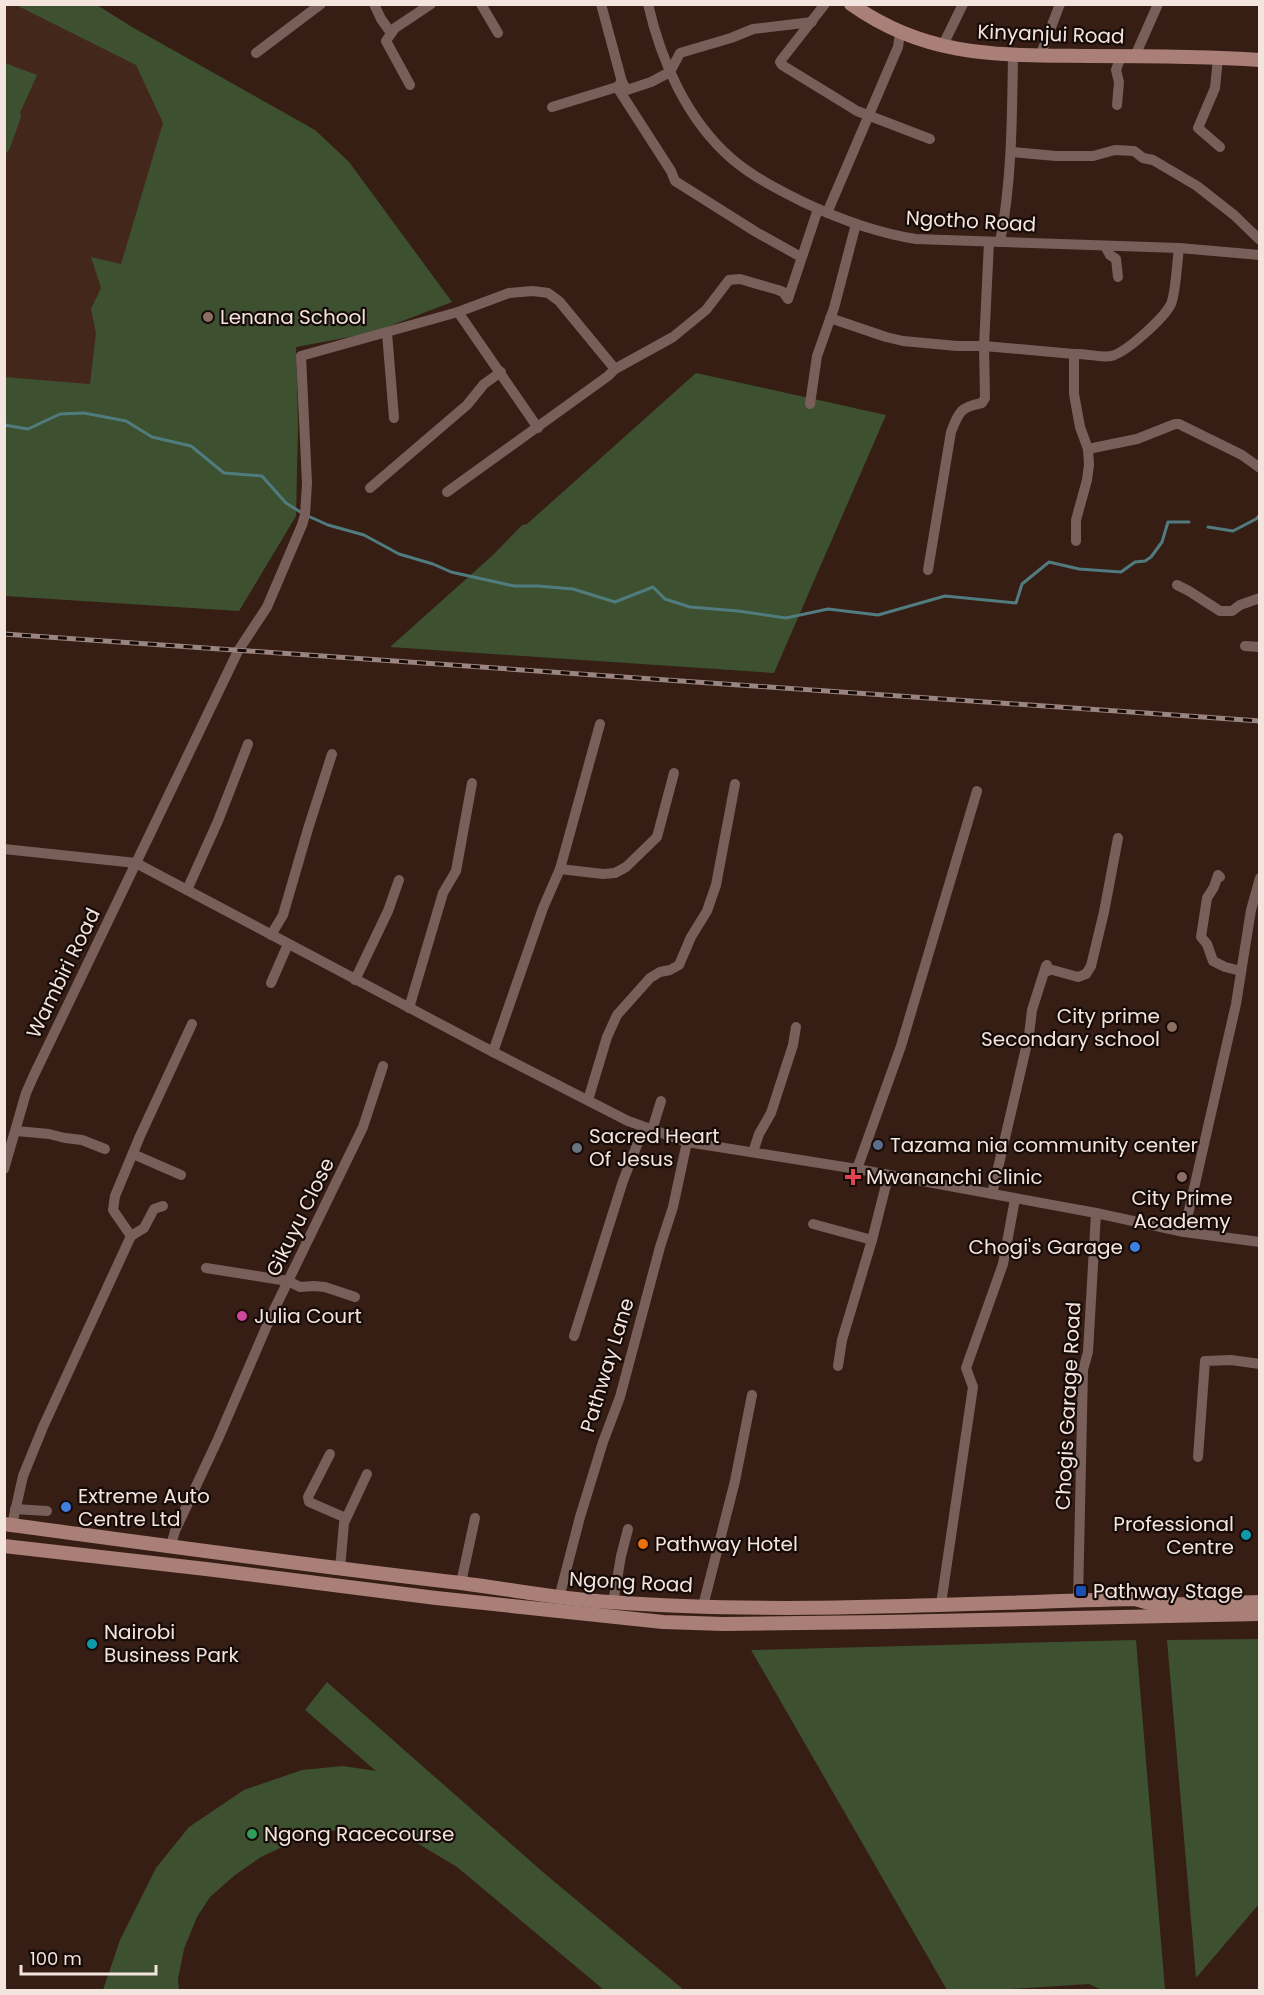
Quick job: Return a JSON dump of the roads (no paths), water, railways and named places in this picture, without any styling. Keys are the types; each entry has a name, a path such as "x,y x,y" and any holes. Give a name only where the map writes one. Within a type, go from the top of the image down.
{"main road":[{"name":"Kinyanjui Road","path":"858,6 880,23 900,33 942,46 1013,55 1260,60"},
{"name":"Ngong Road","path":"8,1524 461,1583 559,1598 613,1603 723,1608 1136,1599 1156,1605 1260,1602"},
{"name":"Ngong Road","path":"4,1546 447,1599 663,1622 724,1624 885,1622 1260,1614"}],"street":[{"path":"256,53 321,4"},
{"path":"374,4 381,19 392,33"},
{"path":"410,85 386,41 394,28 431,4"},
{"path":"481,4 498,33"},
{"path":"601,4 620,85 675,181 756,232 801,257"},
{"name":"Ngotho Road","path":"648,4 658,43 678,90 693,114 731,158 770,184 823,211 856,224 916,239 1179,248 1260,255"},
{"path":"825,4 782,59 780,62 782,65 857,111 930,139"},
{"path":"942,46 963,4"},
{"path":"1040,56 1060,4"},
{"path":"1135,56 1158,4"},
{"path":"620,85 627,90 651,82 670,72 680,53 732,38 753,29 812,22"},
{"path":"447,492 538,428 615,369 673,336 706,310 729,280 740,279 778,290 783,292 788,299 801,257 869,114 898,47 900,33"},
{"path":"928,570 951,432 958,414 966,406 982,403 985,398 984,346 994,242 1006,208 1012,152 1013,55"},
{"path":"1117,105 1119,82 1116,70 1121,56"},
{"path":"1218,58 1215,88 1198,128 1220,147"},
{"path":"552,107 620,85"},
{"path":"1012,152 1093,156 1114,150 1134,151 1197,186 1234,215 1260,240"},
{"path":"810,404 817,356 856,224"},
{"path":"1105,246 1110,255 1116,258 1118,277"},
{"path":"830,318 903,341 1112,356 1156,322 1171,303 1179,248"},
{"path":"394,418 387,333 458,312 509,293 533,291 548,293 559,301 615,369"},
{"path":"458,312 538,428"},
{"name":"Wambiri Road","path":"4,1169 26,1093 34,1074 238,651 267,607 302,525 307,483 301,356 387,333"},
{"path":"1074,354 1074,394 1080,427 1088,449 1087,480 1076,520 1076,541"},
{"path":"370,488 467,405 484,384 501,372"},
{"path":"1088,449 1137,439 1179,424 1242,455 1260,468"},
{"path":"1176,585 1220,611 1232,611 1240,605 1260,598"},
{"path":"1245,646 1260,646"},
{"path":"493,1052 543,908 560,869 600,724"},
{"path":"188,890 248,744"},
{"path":"271,935 283,915 332,754"},
{"path":"560,869 603,874 615,873 626,867 657,837 674,773"},
{"path":"409,1008 443,893 456,871 472,783"},
{"path":"588,1100 607,1037 617,1015 650,978 679,965 691,937 707,911 716,885 735,784"},
{"path":"857,1169 901,1046 977,791"},
{"path":"992,1194 1029,1035 1032,1010 1046,966 1048,971 1049,969 1078,977 1086,974 1104,912 1118,838"},
{"path":"4,849 136,863 493,1052 648,1129 687,1142 857,1169 888,1177 1096,1213 1184,1232 1260,1242"},
{"path":"1220,877 1218,875 1207,898 1201,937 1207,944 1213,961 1241,971"},
{"path":"1184,1232 1236,1004 1251,910 1260,878"},
{"path":"355,980 399,880"},
{"path":"271,984 288,944"},
{"path":"131,1236 113,1210 112,1203 192,1024"},
{"path":"753,1152 759,1134 771,1113 793,1045 796,1028"},
{"name":"Gikuyu Close","path":"171,1545 190,1494 218,1439 245,1374 363,1127 383,1066"},
{"path":"574,1336 623,1181 661,1101"},
{"path":"16,1131 82,1140 105,1149"},
{"name":"Pathway Lane","path":"559,1598 580,1517 603,1442 620,1397 654,1268 673,1207 687,1142"},
{"path":"133,1154 181,1174"},
{"path":"838,1366 842,1340 888,1177"},
{"path":"941,1604 973,1387 966,1368 1003,1264 1015,1199"},
{"path":"8,1524 15,1509 23,1476 43,1427 131,1236 144,1228 154,1209 163,1206"},
{"name":"Chogis Garage Road","path":"1078,1600 1083,1370 1088,1352 1096,1213"},
{"path":"813,1224 872,1240"},
{"path":"206,1268 288,1281 300,1287 325,1287 355,1297"},
{"path":"1198,1457 1205,1360 1231,1360 1260,1364"},
{"path":"703,1606 735,1480 752,1395"},
{"path":"330,1454 308,1497 309,1502 346,1518"},
{"path":"340,1569 342,1532 346,1518 367,1474"},
{"path":"15,1509 47,1511"},
{"path":"461,1583 476,1518"},
{"path":"613,1603 628,1529"}],"waterway":[{"path":"4,425 28,429 60,414 84,413 126,421 152,437 191,446 224,473 262,476 286,503 302,513"},
{"path":"1208,527 1233,531 1260,515"},
{"path":"308,516 328,525 364,535 399,554 451,572 514,586 573,589 615,602 653,587 665,599 690,607 786,618 828,609 878,615 945,596 1016,603 1022,584 1049,562 1079,569 1121,572 1135,562 1145,561 1151,557 1162,542 1168,522 1189,522"}],"railway":[{"path":"4,634 1260,721"}],"place":[{"name":"Lenana School","path":"208,317"},
{"name":"City prime Secondary school","path":"1172,1027"},
{"name":"Tazama nia community center","path":"878,1145"},
{"name":"Sacred Heart Of Jesus","path":"577,1148"},
{"name":"Mwananchi Clinic","path":"853,1177"},
{"name":"City Prime Academy","path":"1182,1177"},
{"name":"Chogi's Garage","path":"1135,1247"},
{"name":"Julia Court","path":"242,1316"},
{"name":"Extreme Auto Centre Ltd","path":"66,1507"},
{"name":"Professional Centre","path":"1246,1535"},
{"name":"Pathway Hotel","path":"643,1544"},
{"name":"Pathway Stage","path":"1081,1591"},
{"name":"Nairobi Business Park","path":"92,1644"},
{"name":"Ngong Racecourse","path":"252,1834"}]}
